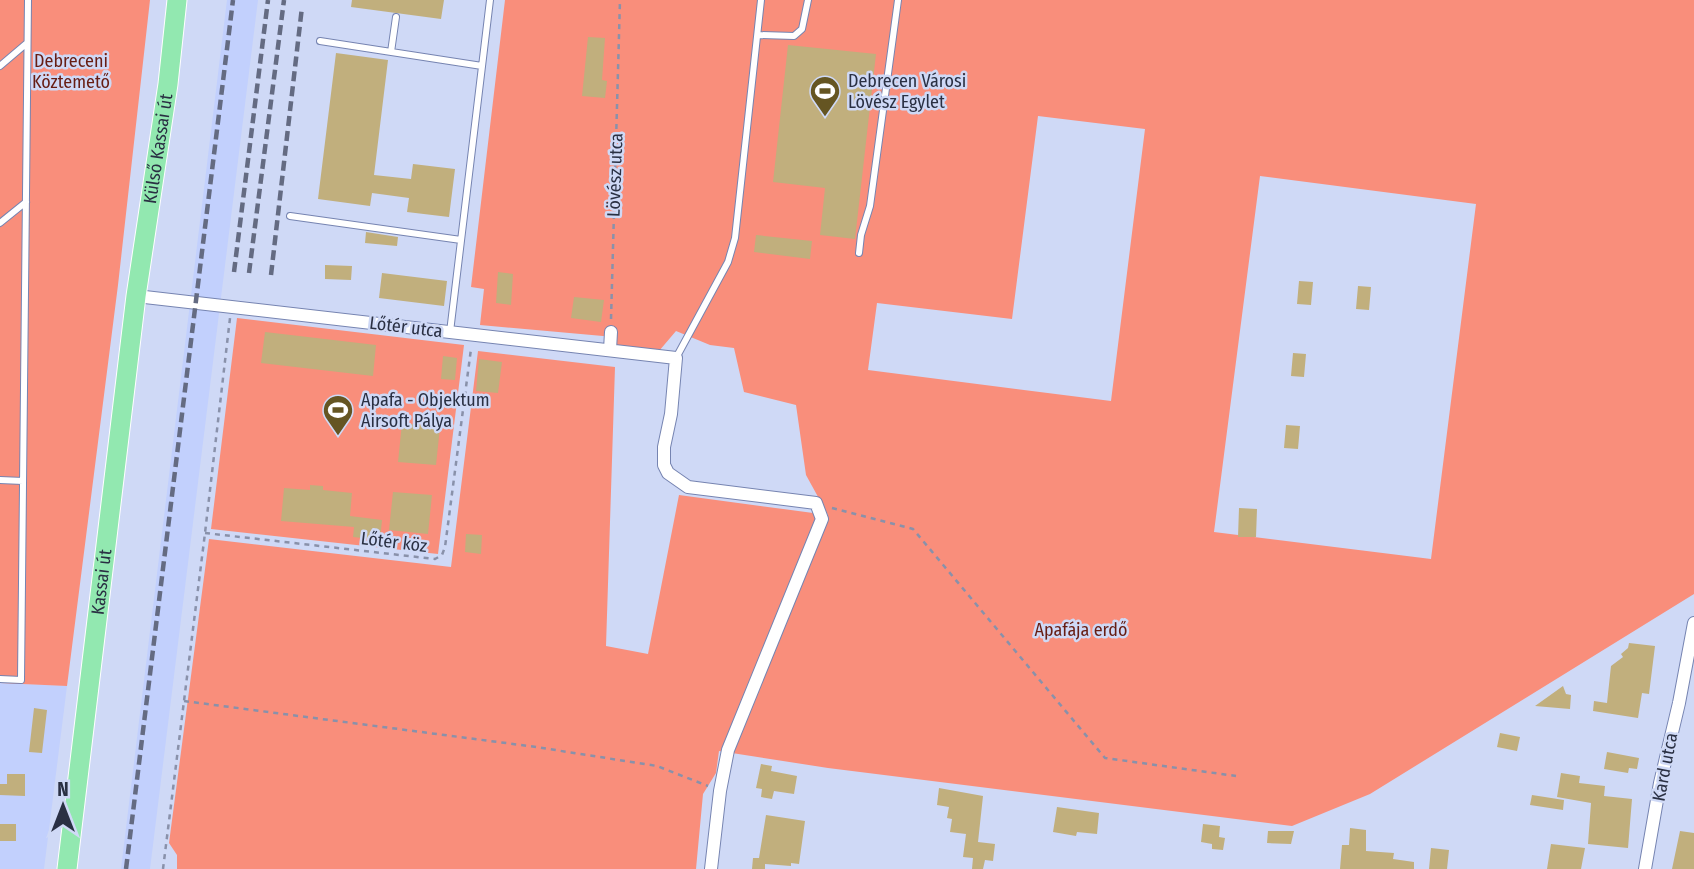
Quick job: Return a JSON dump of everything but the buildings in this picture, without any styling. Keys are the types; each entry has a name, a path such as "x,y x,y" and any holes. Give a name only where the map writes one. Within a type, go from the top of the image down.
{"main road":[{"name":"Külső Kassai út","path":"136,296 168,84 177,0"},
{"name":"Kassai út","path":"67,869 136,296"}],"street":[{"name":"Lőtér utca","path":"136,296 677,358"},
{"path":"610,350 611,332"},
{"path":"677,358 671,414 664,447 663,465 668,473 688,486 816,503 822,519 728,750 720,791 711,869"},
{"name":"Kard utca","path":"1645,869 1694,623"}],"lane":[{"path":"0,679 21,680 28,0"},
{"path":"450,332 490,0"},
{"path":"677,358 729,262 735,238 761,0"},
{"path":"758,35 794,36 802,29 807,0"},
{"path":"859,253 861,235 870,206 898,0"},
{"path":"391,52 396,17"},
{"path":"320,41 482,66"},
{"path":"0,66 27,43"},
{"path":"0,223 26,202"},
{"path":"290,216 461,240"},
{"path":"0,480 23,481"}],"path":[{"name":"Lövész utca","path":"611,332 620,0"},
{"path":"163,869 231,307"},
{"name":"Lőtér köz","path":"205,533 435,559 442,555 473,335"},
{"path":"816,503 913,529 1105,758 1236,776"},
{"path":"184,701 536,747 657,766 720,791"}],"shaded area":[{"path":"227,0 258,0 150,869 121,869"},
{"path":"0,683 67,686 44,869 0,869"}],"green space":[{"name":"Debreceni Köztemető","path":"0,0 150,0 118,285 67,686 0,683"},
{"name":"Apafája erdő","path":"505,0 1694,0 1694,594 1370,794 1292,826 828,768 719,751 716,773 703,794 696,869 177,869 177,855 169,843 209,539 451,567 478,351 615,367 606,646 648,654 679,495 828,515 806,475 796,405 744,392 734,348 710,345 676,331 659,351 615,346 614,337 480,325 484,289 471,287","holes":["1038,116 1145,129 1111,401 868,370 877,303 1012,319","1260,176 1476,204 1431,559 1214,532"]},
{"name":"Apafa - Objektum Airsoft Pálya","path":"237,318 464,345 438,554 211,529"}],"railway":[{"path":"126,869 233,0"},
{"path":"234,272 268,0"},
{"path":"249,273 284,0"},
{"path":"271,275 302,7"}],"place":[{"name":"Debrecen Városi Lövész Egylet","path":"825,118"},
{"name":"Apafa - Objektum Airsoft Pálya","path":"338,437"}]}
